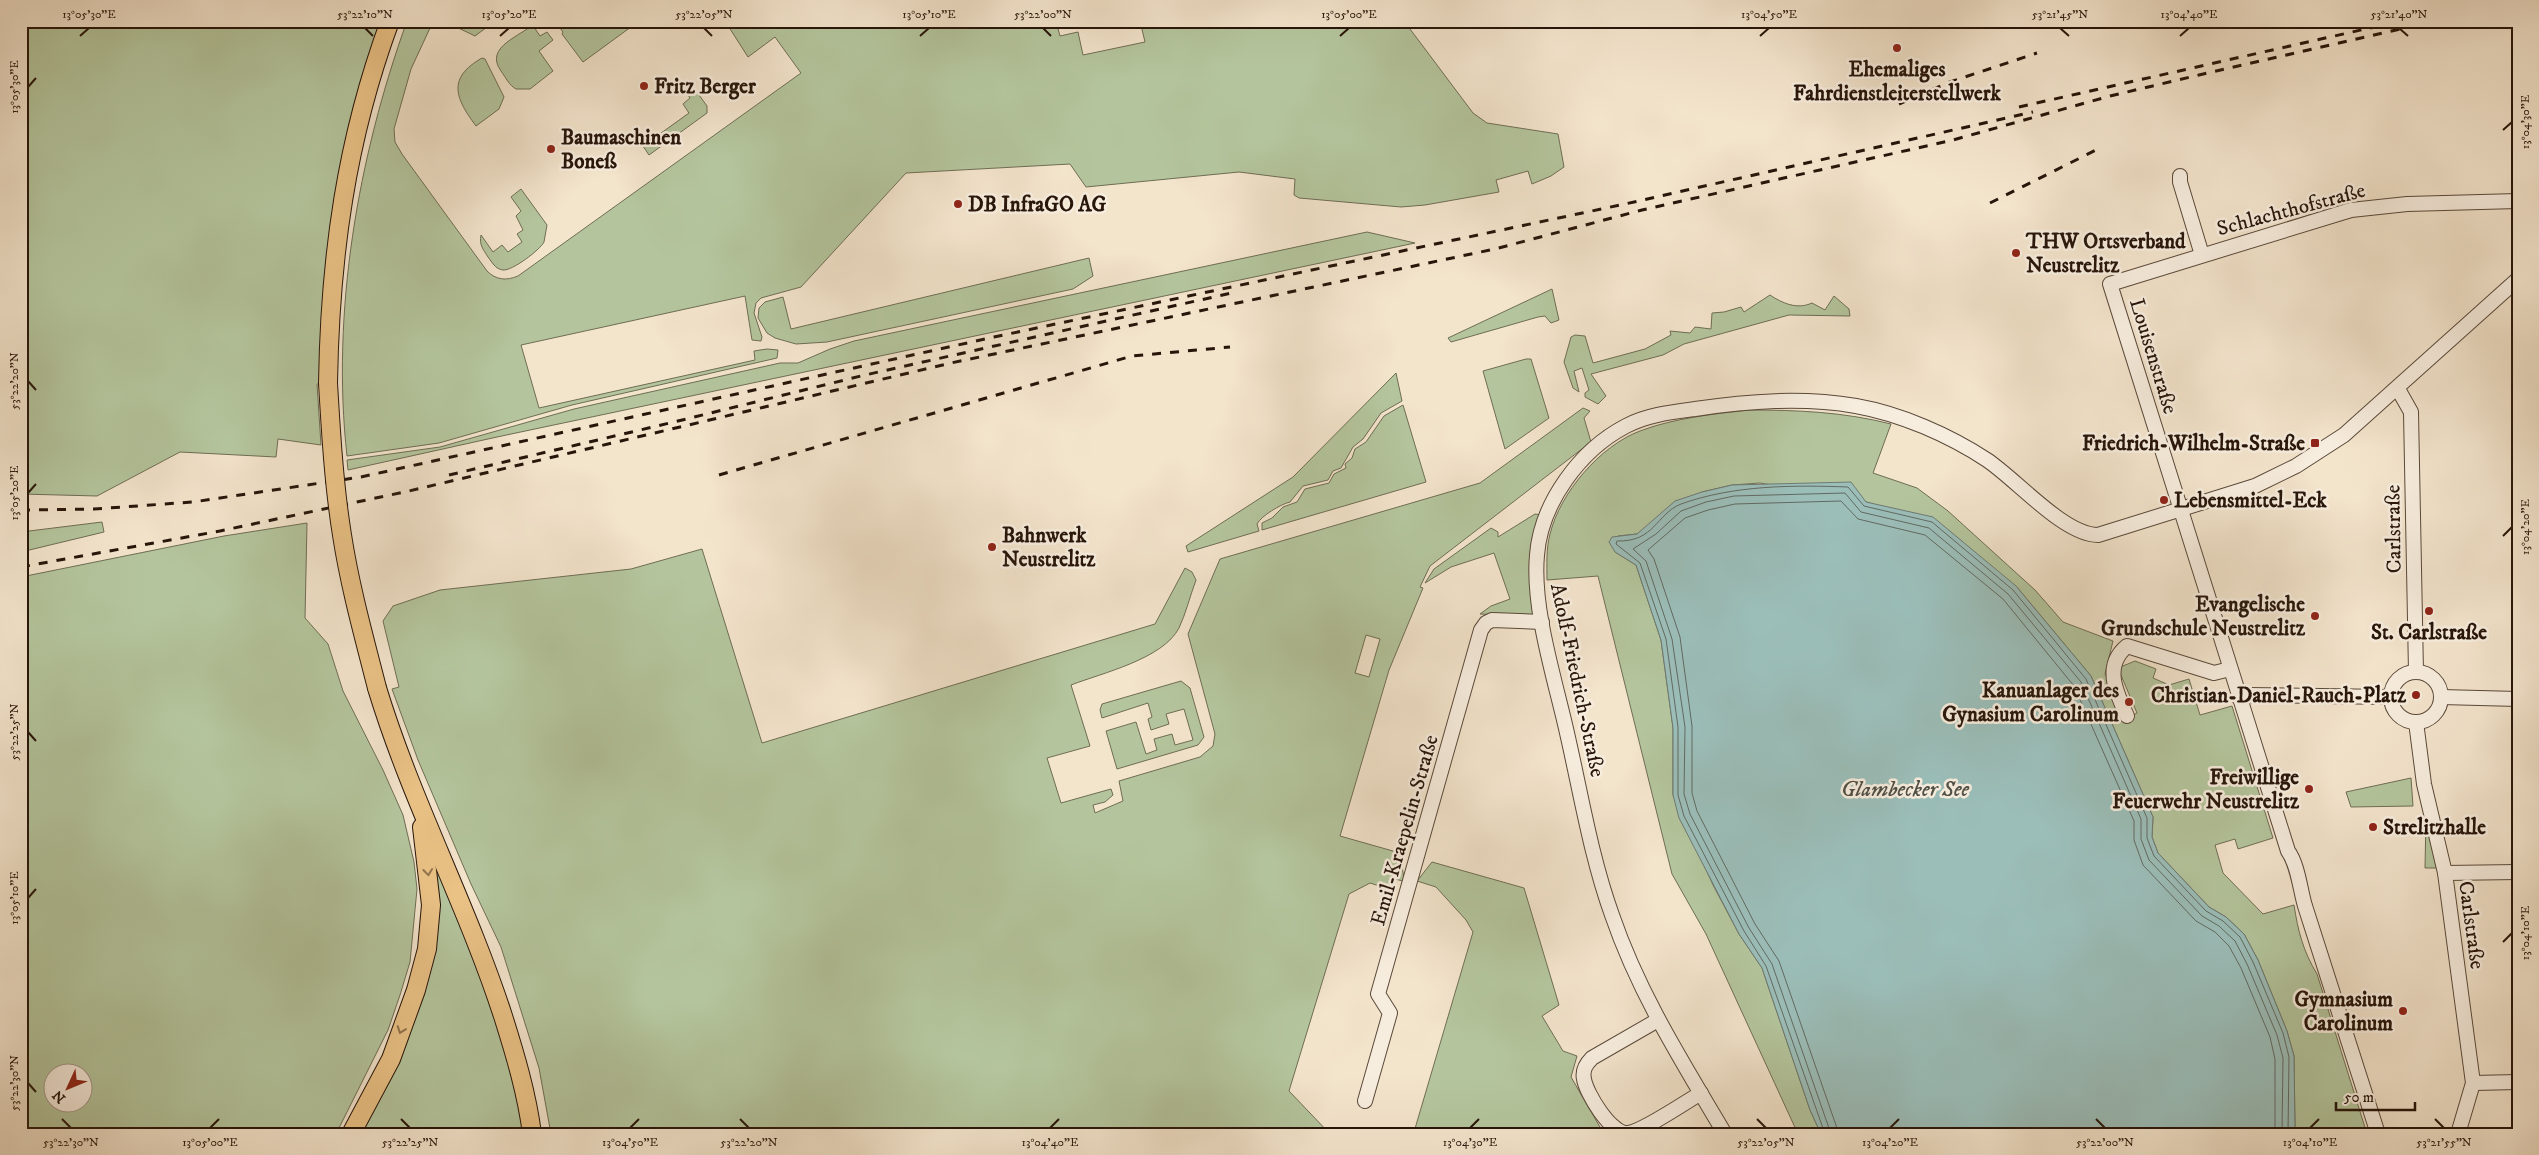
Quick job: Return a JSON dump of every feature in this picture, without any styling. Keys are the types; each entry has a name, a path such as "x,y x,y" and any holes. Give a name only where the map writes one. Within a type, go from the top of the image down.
{"main road":[{"path":"390,21 370,82 346,178 335,252 329,322 328,383 333,466 342,536 352,589 377,688 389,727 419,804 464,907 489,973 514,1050 532,1134"},
{"path":"351,1134 391,1059 416,990 427,949 432,905 419,804"}],"street":[{"path":"2180,176 2180,182 2202,255"},
{"name":"Schlachthofstraße","path":"2110,284 2351,210 2407,204 2518,201"},
{"path":"2181,511 2255,486 2296,466 2344,435 2398,389 2518,279"},
{"name":"Louisenstraße","path":"2110,284 2288,851 2289,864 2297,878 2378,1134"},
{"name":"Carlstraße","path":"2398,389 2411,412 2416,672"},
{"name":"Adolf-Friedrich-Straße","path":"1725,1134 1658,1020 1630,962 1604,890 1542,622 1537,588 1537,555 1543,526 1560,490 1591,453 1622,428 1643,420 1681,411 1752,401 1804,401 1858,406 1897,417 1950,440 1986,460 2065,524 2089,535 2107,533 2181,511"},
{"name":"Emil-Kraepelin-Straße","path":"1365,1101 1390,1013 1378,994 1481,630 1486,623 1492,620 1542,622"},
{"path":"2127,716 2116,692 2112,674 2119,652 2127,646 2214,673 2230,669"},
{"path":"2416,672 2424,673 2436,682 2441,697 2440,704 2431,717 2416,722 2402,717 2396,711 2392,697 2396,682 2402,676 2416,672"},
{"path":"2239,698 2248,695 2392,697"},
{"path":"2441,697 2518,698"},
{"name":"Carlstraße","path":"2416,722 2424,784 2445,873 2473,1083 2458,1134"},
{"path":"2445,873 2518,872"},
{"path":"1658,1020 1592,1058 1587,1064 1584,1071 1585,1083 1599,1108 1612,1128 1627,1134 1634,1132 1701,1093"},
{"path":"2473,1083 2518,1082"}],"green space":[{"path":"21,21 385,21 368,69 321,383 317,384 321,445 278,439 276,457 180,452 97,496 21,494"},
{"path":"407,21 466,21 468,24 473,21 495,21 475,36 446,22 430,28 411,69 394,129 395,142 402,154 487,271 501,279 518,276 801,73 775,37 748,57 725,21 1056,21 1060,36 1078,32 1083,55 1145,42 1140,21 1404,21 1473,113 1487,123 1558,134 1564,167 1551,176 1532,184 1528,171 1496,180 1499,192 1425,205 1401,207 1299,198 1294,195 1295,179 1239,172 1086,187 1070,164 906,173 801,287 761,298 756,303 754,313 762,337 761,341 752,340 745,296 521,345 539,408 755,360 754,351 778,350 777,358 572,405 439,443 347,456 343,402 343,346 346,291 353,235 362,180 375,126"},
{"path":"537,21 541,22 534,27 540,36 547,32 553,40 539,51 553,71 530,89 516,89 509,83 501,71 497,62 497,55 507,42"},
{"path":"565,21 563,24 566,26 569,21 633,21 635,24 583,62 562,34 563,32 557,24"},
{"path":"482,58 485,59 504,97 499,109 476,126 463,106 458,89 463,73"},
{"path":"691,84 707,106 707,113 649,155 643,146 689,113 683,104 690,98 684,89"},
{"path":"521,189 547,225 544,242 519,264 503,270 494,265 488,257 481,244 481,235 493,252 502,245 508,252 522,242 517,234 523,230 516,216 521,211 511,197"},
{"path":"1367,232 1415,243 348,470 347,460 440,447 574,409 780,363 798,363 854,341"},
{"path":"1089,258 1093,276 1073,289 827,342 796,344 775,338 767,333 758,318 759,308 765,302 783,297 791,329"},
{"path":"1552,289 1559,320 1551,323 1545,316 1538,317 1451,342 1448,338"},
{"path":"1770,295 1790,305 1801,306 1812,303 1825,310 1834,296 1849,309 1850,316 1789,315 1684,344 1663,355 1591,374 1606,396 1598,404 1585,397 1585,393 1589,390 1582,368 1574,371 1579,392 1573,388 1564,362 1571,337 1575,335 1585,336 1593,363 1645,349 1671,335 1670,331 1690,333 1695,327 1711,329 1712,313 1741,307 1744,312"},
{"path":"1531,359 1549,418 1505,449 1483,371"},
{"path":"1396,373 1402,401 1381,413 1363,439 1353,447 1341,468 1333,471 1328,480 1303,486 1290,502 1272,511 1259,521 1257,524 1259,531 1188,552 1186,546 1293,477"},
{"path":"1403,405 1426,482 1262,530 1262,523 1272,518 1283,507 1297,502 1305,489 1329,483 1334,474 1346,468 1345,464 1352,458 1355,449 1366,442 1384,416"},
{"path":"1583,408 1590,411 1584,418 1591,442 1430,566 1420,587 1423,588 1389,670 1340,836 1400,853 1404,879 1403,881 1395,879 1392,890 1370,883 1349,894 1289,1091 1330,1134 551,1134 539,1068 501,947 471,884 418,760 392,689 399,687 383,621 393,606 440,590 631,569 702,549 762,743 1155,624 1185,568 1192,572 1196,580 1179,628 1171,639 1160,648 1131,664 1071,685 1090,746 1047,758 1061,803 1111,789 1113,795 1105,802 1093,805 1095,813 1123,801 1119,781 1200,757 1213,746 1215,734 1188,634 1220,559 1480,483","holes":["1366,635 1380,639 1369,677 1355,673"]},
{"path":"1749,410 1821,412 1891,424 1873,473 1917,488 1948,511 2035,590 2063,622 2113,641 2105,674 2125,719 2137,713 2118,668 2135,661 2156,669 2153,678 2169,685 2189,679 2200,715 2232,706 2273,838 2238,849 2235,839 2215,845 2223,873 2263,914 2294,905 2302,941 2317,974 2367,1134 2293,1134 2295,1128 2294,1056 2287,1031 2258,960 2244,934 2226,917 2209,907 2158,853 2152,837 2153,817 2091,676 2016,586 1891,509 1866,502 1760,483 1732,485 1702,492 1637,534 1618,536 1615,552 1636,565 1661,640 1673,728 1673,795 1713,885 1739,934 1762,968 1810,1110 1821,1134 1798,1134 1706,934 1672,874 1598,576 1547,580 1548,545 1555,518 1572,487 1597,459 1610,448 1640,431 1666,423 1694,417"},
{"path":"1535,514 1542,515 1534,612 1530,616 1480,614 1491,606 1510,599 1494,553 1451,567 1425,583 1434,569 1491,528 1498,532 1498,537"},
{"path":"102,522 104,532 21,552 21,532"},
{"path":"307,523 305,618 328,644 343,691 383,770 403,815 414,862 417,889 410,962 400,995 388,1030 336,1134 21,1134 21,577 224,536"},
{"path":"1181,681 1190,688 1204,737 1198,745 1117,769 1106,731 1136,722 1146,754 1157,750 1154,739 1172,734 1175,745 1193,740 1184,709 1166,714 1169,724 1151,730 1148,719 1152,717 1148,703 1102,718 1100,710 1102,704"},
{"path":"2411,778 2413,806 2351,807 2346,792"},
{"path":"2426,816 2439,868 2425,868"},
{"path":"428,849 460,915 511,1062 526,1134 355,1134 416,1002"},
{"path":"1432,862 1524,888 1559,1005 1542,1016 1563,1051 1577,1056 1571,1077 1604,1134 1405,1134 1414,1132 1473,932 1466,920 1436,887 1417,881"}],"water":[{"name":"Glambecker See","path":"1851,482 1866,502 1933,517 2016,586 2091,676 2153,817 2152,837 2158,853 2209,907 2226,917 2244,934 2258,960 2287,1031 2294,1056 2295,1128 2293,1134 1821,1134 1810,1110 1762,968 1739,934 1679,818 1673,795 1673,728 1661,640 1636,565 1615,552 1609,542 1612,537 1637,534 1675,501 1702,492 1732,485"}],"railway":[{"path":"2019,107 2401,21"},
{"path":"21,567 220,531 409,491 951,363 1495,249 1642,210 1953,140 2110,96 2435,21"},
{"path":"1899,104 1950,82 2037,53"},
{"path":"21,510 94,509 193,502 361,477 994,337 1625,204 2033,112"},
{"path":"1990,203 2102,147"},
{"path":"449,475 865,375 1236,292"},
{"path":"719,475 1132,356 1230,347"}],"place":[{"name":"Ehemaliges Fahrdienstleiterstellwerk","path":"1897,48"},
{"name":"Fritz Berger","path":"644,86"},
{"name":"Baumaschinen Boneß","path":"551,149"},
{"name":"DB InfraGO AG","path":"958,204"},
{"name":"THW Ortsverband Neustrelitz","path":"2016,253"},
{"name":"Friedrich-Wilhelm-Straße","path":"2315,443"},
{"name":"Lebensmittel-Eck","path":"2164,500"},
{"name":"Bahnwerk Neustrelitz","path":"992,547"},
{"name":"St. Carlstraße","path":"2429,611"},
{"name":"Evangelische Grundschule Neustrelitz","path":"2315,616"},
{"name":"Christian-Daniel-Rauch-Platz","path":"2416,695"},
{"name":"Kanuanlager des Gynasium Carolinum","path":"2129,702"},
{"name":"Freiwillige Feuerwehr Neustrelitz","path":"2309,789"},
{"name":"Strelitzhalle","path":"2373,827"},
{"name":"Gymnasium Carolinum","path":"2403,1011"}]}
